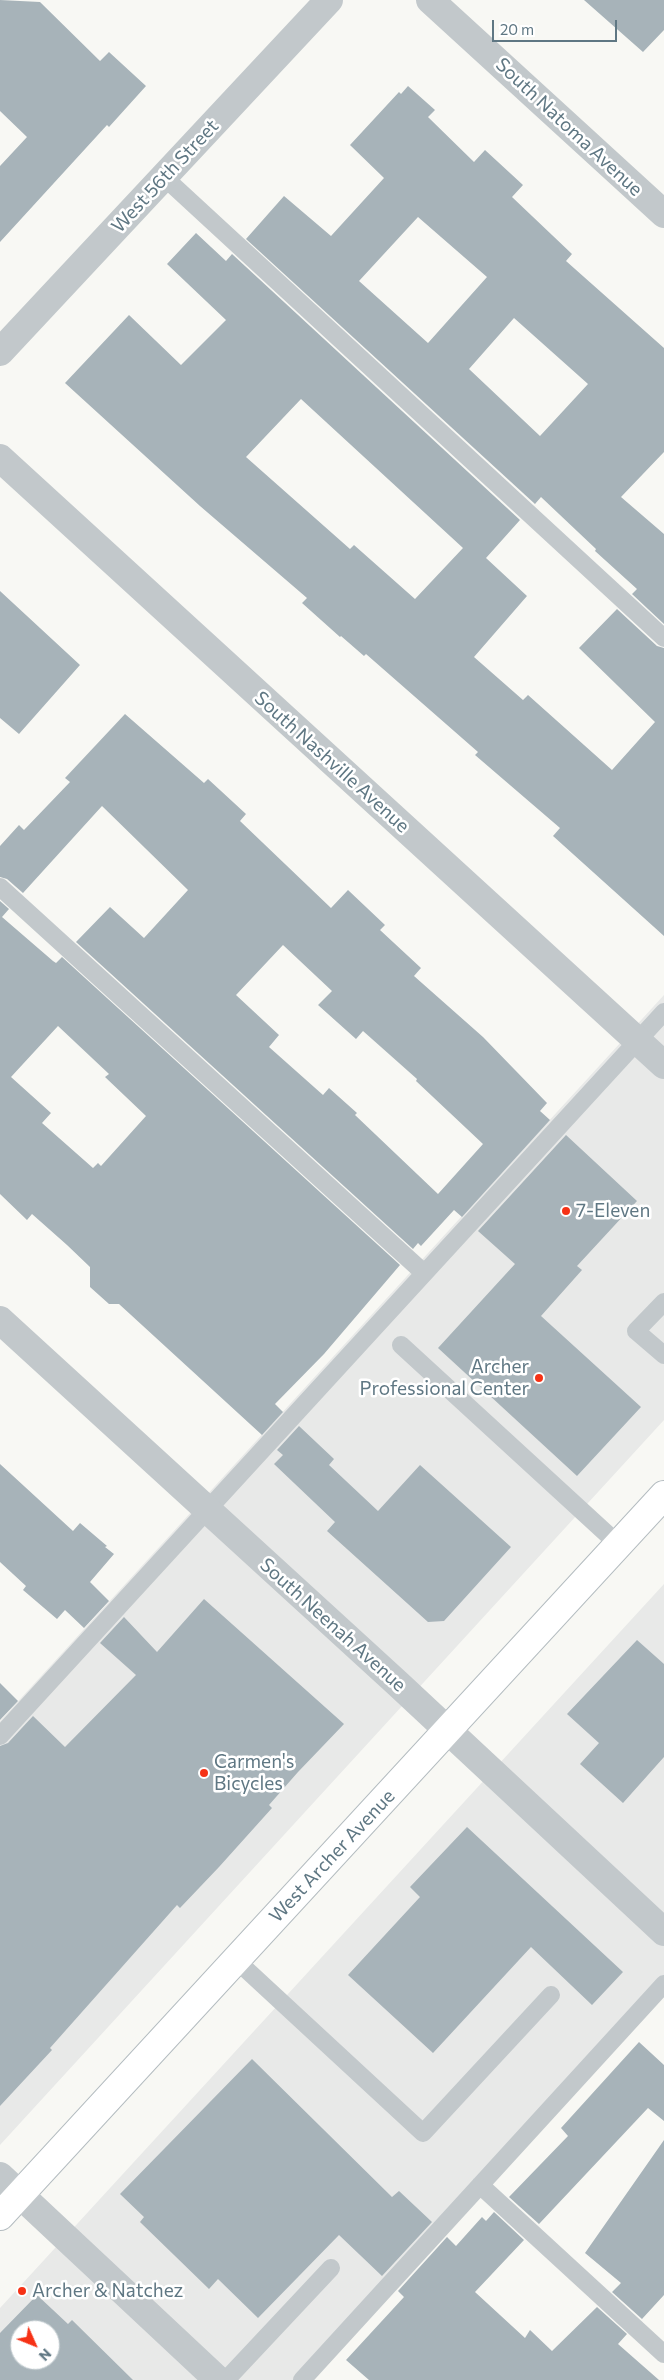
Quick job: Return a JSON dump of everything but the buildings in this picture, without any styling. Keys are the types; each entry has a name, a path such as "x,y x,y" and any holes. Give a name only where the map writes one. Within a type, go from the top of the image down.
{"main road":[{"name":"West Archer Avenue","path":"0,2216 664,1496"}],"street":[{"name":"West 56th Street","path":"0,352 329,0"},
{"name":"South Natoma Avenue","path":"430,0 664,214"},
{"name":"South Nashville Avenue","path":"0,458 664,1065"},
{"name":"South Neenah Avenue","path":"0,1320 448,1730 664,1932"},
{"path":"0,2176 218,2380"}],"lane":[{"path":"164,177 664,638"},
{"path":"0,887 424,1273"},
{"path":"0,1736 664,1012"},
{"path":"664,1302 636,1331 664,1354"},
{"path":"401,1344 619,1544"},
{"path":"236,1960 423,2133 551,1995"},
{"path":"302,2380 664,1984"},
{"path":"480,2185 664,2354"},
{"path":"226,2380 331,2268"}],"shaded area":[{"path":"664,995 664,1420 0,2145 0,1721"},
{"path":"664,1584 664,1981 301,2380 0,2380 0,2308"}],"place":[{"name":"7-Eleven","path":"566,1211"},
{"name":"Archer Professional Center","path":"539,1378"},
{"name":"Carmen's Bicycles","path":"204,1773"},
{"name":"Archer & Natchez","path":"22,2291"}]}
